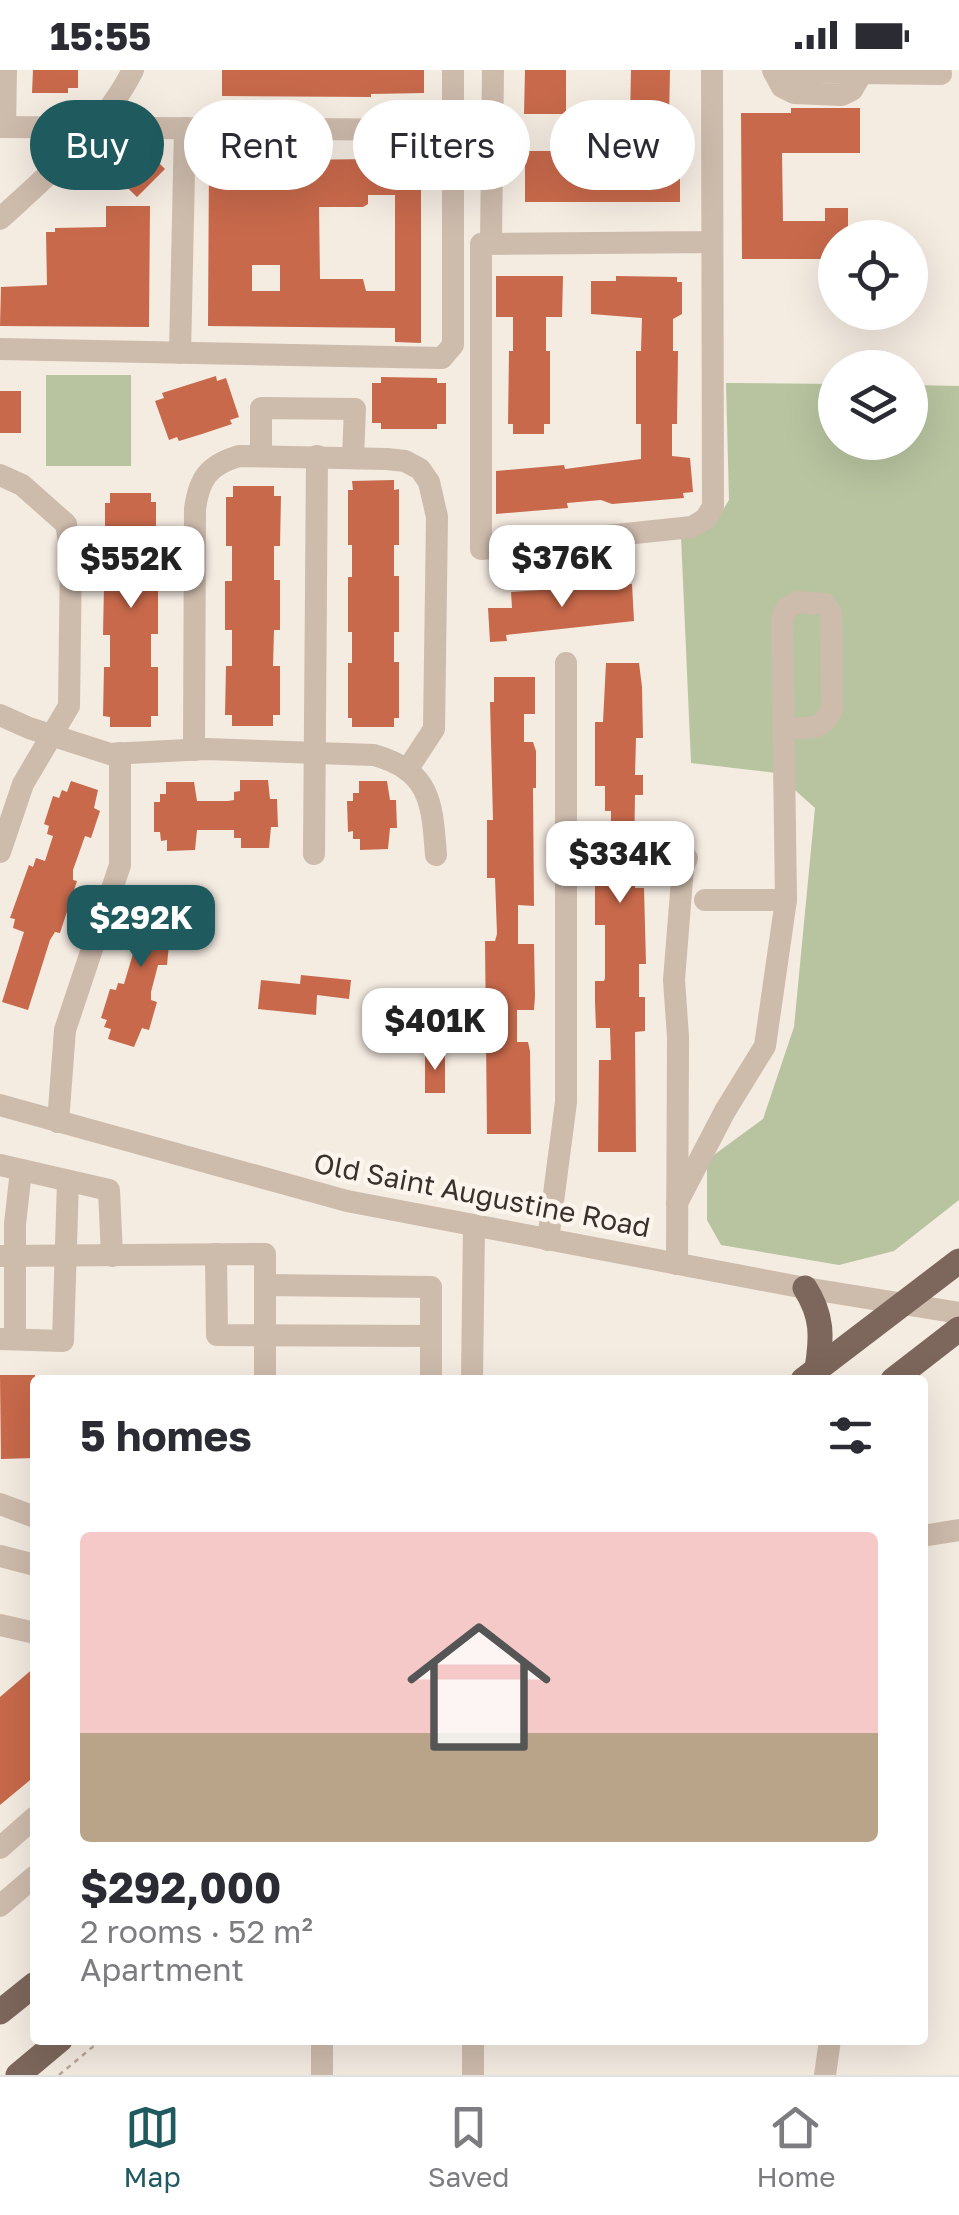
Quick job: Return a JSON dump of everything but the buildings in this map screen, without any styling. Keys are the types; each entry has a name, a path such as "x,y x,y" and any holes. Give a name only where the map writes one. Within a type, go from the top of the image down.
{"main road":[{"path":"810,1375 959,1260"},
{"path":"804,1288 816,1306 822,1326 810,1375"},
{"path":"899,1375 959,1329"},
{"path":"0,2012 30,1988"},
{"path":"18,2075 54,2045"}],"street":[{"path":"6,70 3,127 30,127"},
{"path":"117,100 133,70"},
{"path":"453,70 453,100"},
{"path":"491,243 492,70"},
{"path":"712,70 713,506 706,520 692,527 480,549 480,244 712,242"},
{"path":"774,71 782,88 794,93 842,95 852,90 862,73 941,74"},
{"path":"180,353 184,173"},
{"path":"0,219 32,190"},
{"path":"0,349 442,358 453,345 453,190"},
{"path":"261,455 261,408 355,408 353,458"},
{"path":"194,750 194,509 204,475 218,462 239,456 404,461 420,469 435,500 434,729 407,770"},
{"path":"314,854 318,456"},
{"path":"0,474 22,485 66,524 71,694 69,706 23,784 0,852"},
{"path":"677,1202 765,1046 786,900 782,618 786,608 797,602 825,604 830,614 832,709 828,720 817,728 784,728"},
{"path":"548,1240 566,1102 566,663"},
{"path":"0,715 50,736 110,754 194,750 316,753 374,756 396,762 420,781 431,800 436,855"},
{"path":"58,1122 65,1030 120,866 120,754"},
{"path":"678,1264 678,1037 674,980 683,867 687,858"},
{"path":"706,900 786,900"},
{"name":"Old Saint Augustine Road","path":"0,1105 346,1201 804,1288 959,1313"},
{"path":"68,1180 63,1341 7,1339 8,1257 15,1224 10,1167 68,1180 110,1190 112,1256"},
{"path":"472,1375 474,1226"},
{"path":"216,1254 217,1334 431,1336"},
{"path":"8,1257 265,1254 265,1375"},
{"path":"265,1285 431,1287 432,1375"},
{"path":"0,1504 30,1515"},
{"path":"928,1535 959,1530"},
{"path":"0,1556 30,1564"},
{"path":"0,1624 30,1631"},
{"path":"0,1848 30,1821"},
{"path":"0,1906 30,1880"},
{"path":"322,2045 322,2075"},
{"path":"473,2045 473,2075"},
{"path":"824,2075 829,2045"}],"path":[{"path":"59,2075 94,2045"}],"green space":[{"path":"46,375 131,375 131,466 46,466"},
{"path":"726,383 818,384 818,460 928,460 928,385 959,386 959,1200 894,1251 839,1265 721,1245 707,1220 707,1160 763,1119 794,1027 815,808 776,773 691,763 681,536 715,523 729,500"}]}
